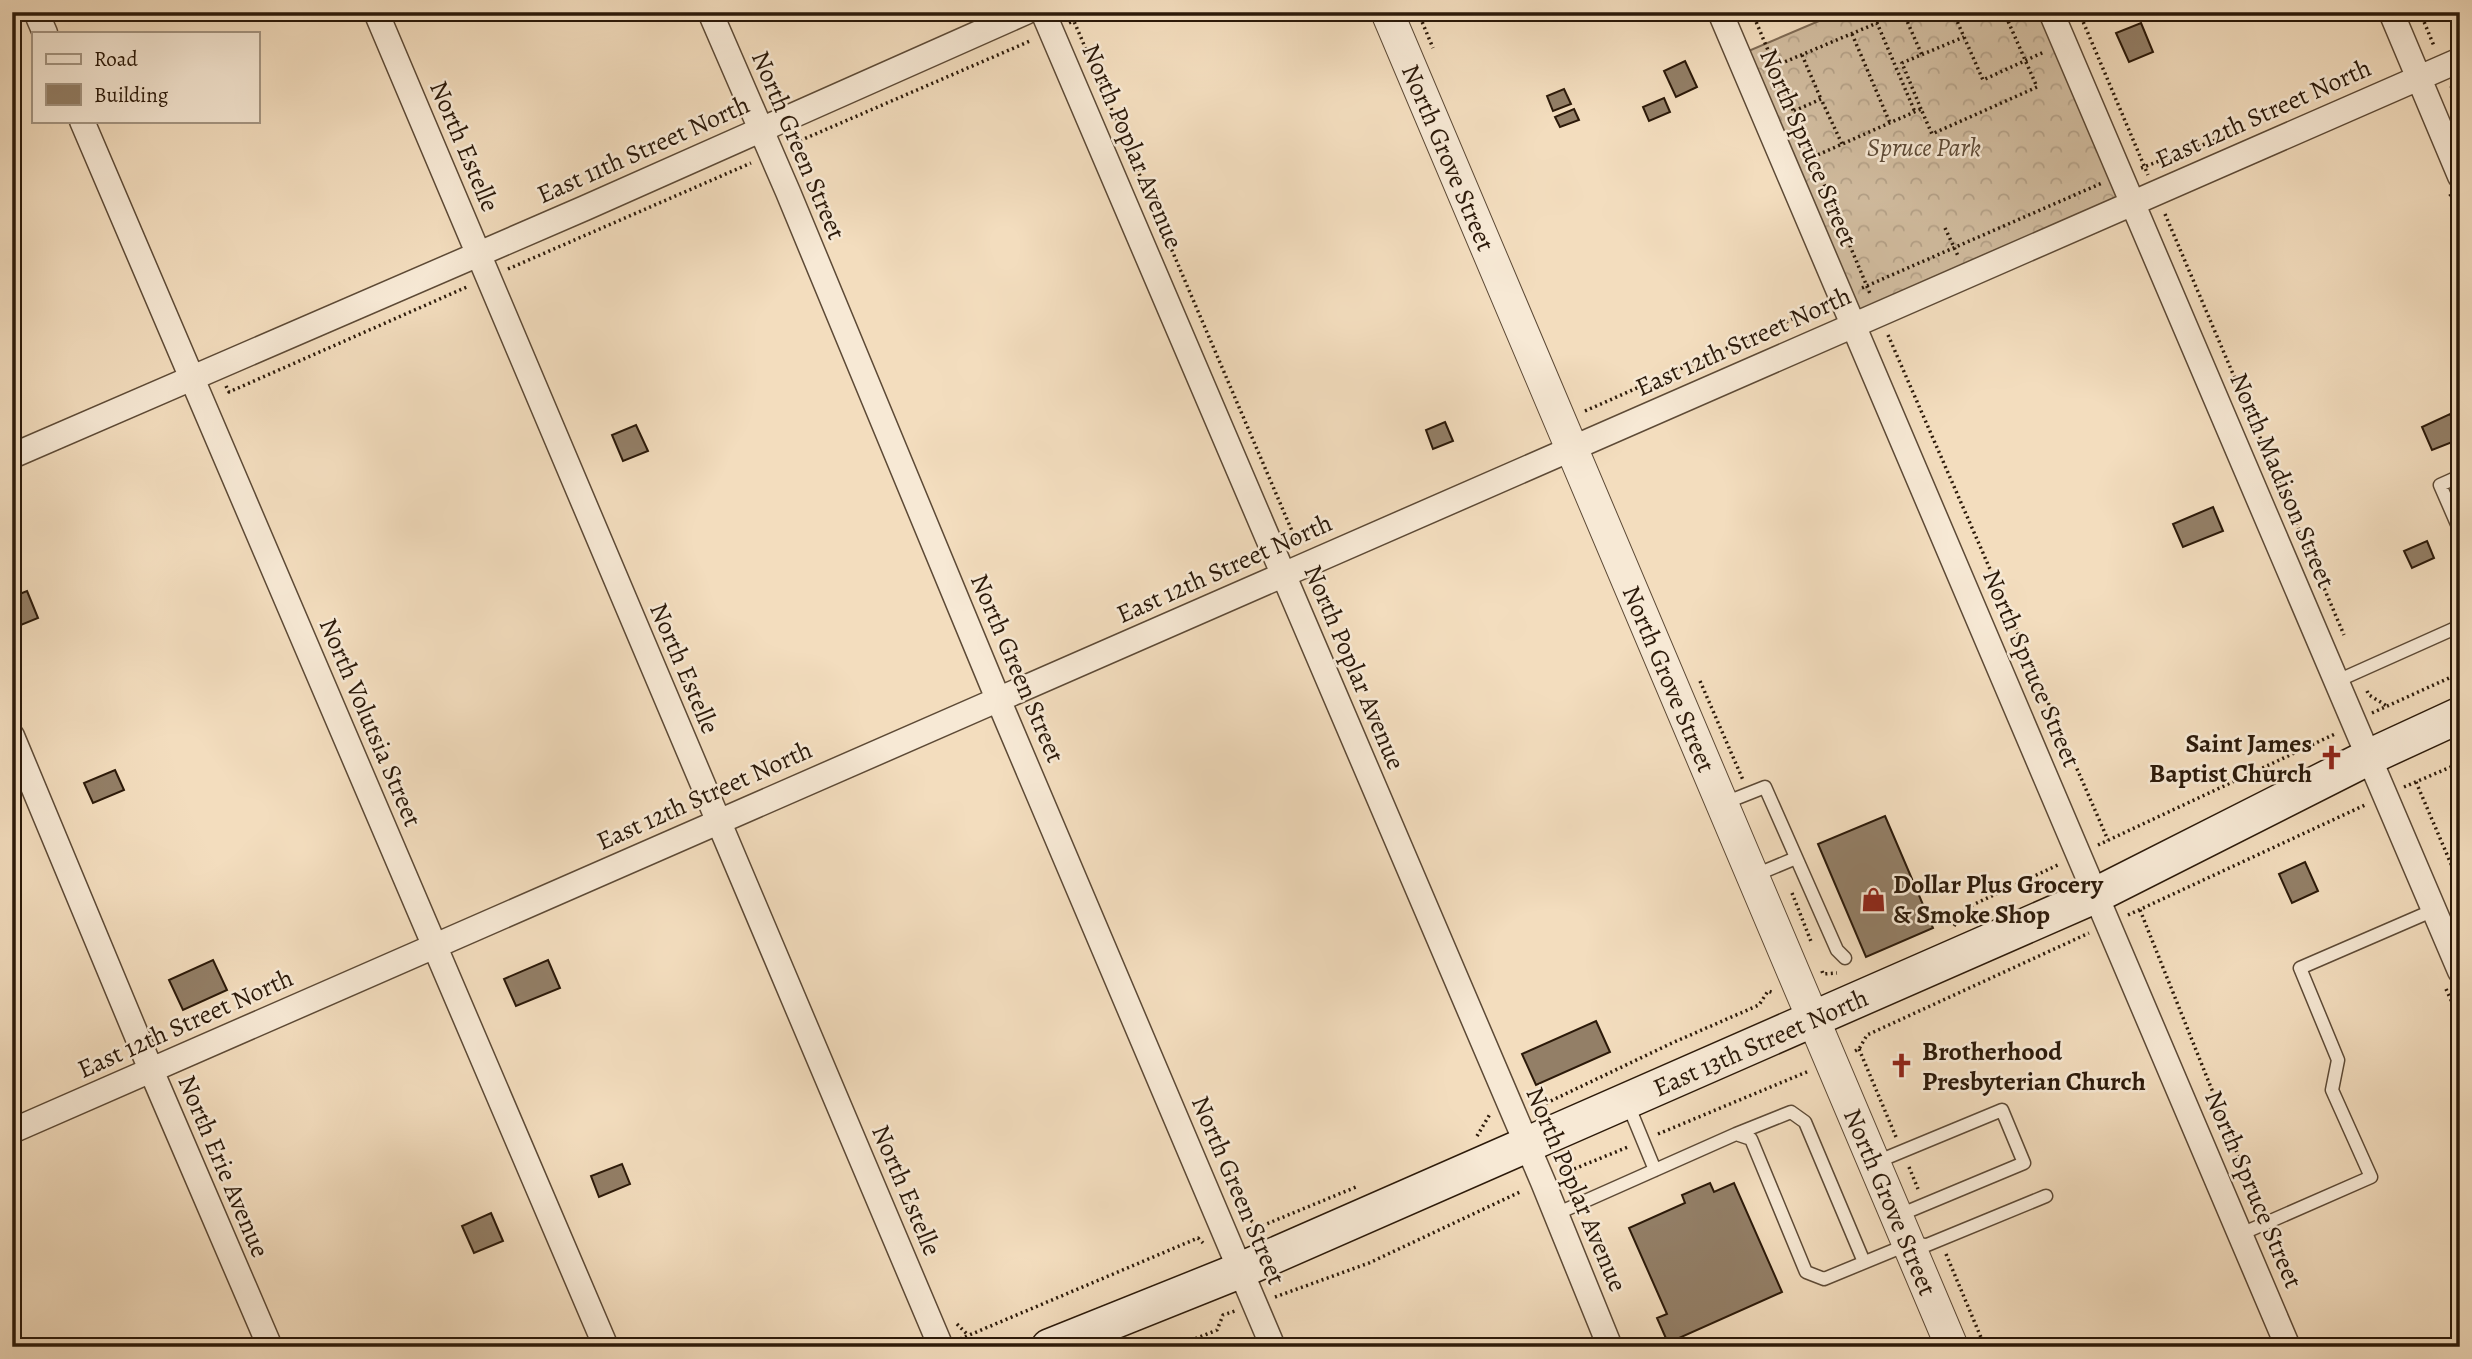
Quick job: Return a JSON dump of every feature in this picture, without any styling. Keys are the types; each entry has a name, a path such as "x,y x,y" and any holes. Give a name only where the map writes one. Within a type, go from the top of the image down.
{"main road":[{"name":"East 13th Street North","path":"1049,1347 1234,1255 1521,1132 1626,1102 1813,1019 2102,910 2369,757 2460,715"}],"street":[{"path":"36,12 45,32"},
{"name":"North Estelle","path":"376,12 718,822 948,1344"},
{"name":"North Green Street","path":"710,12 1273,1347"},
{"name":"East 11th Street North","path":"12,456 1026,12"},
{"name":"North Poplar Avenue","path":"1044,12 1543,1182 1610,1347"},
{"name":"North Grove Street","path":"1387,12 1952,1347"},
{"name":"North Spruce Street","path":"1720,12 2288,1347"},
{"name":"North Madison Street","path":"2051,12 2132,203 2348,676 2354,723 2460,971"},
{"path":"2390,12 2460,176"},
{"name":"East 12th Street North","path":"12,1131 2156,193 2414,67 2460,60"},
{"name":"North Volutsia Street","path":"82,122 606,1347"},
{"name":"North Erie Avenue","path":"12,736 270,1347"}],"lane":[{"path":"2460,476 2441,485 2460,531"},
{"path":"2348,676 2460,626"},
{"path":"1722,804 1765,787 1837,950 1845,958"},
{"path":"1753,876 1796,858"},
{"path":"2241,1234 2371,1177 2332,1090 2338,1059 2300,968 2434,910"},
{"path":"1626,1102 1655,1170"},
{"path":"1736,1134 1751,1139 1806,1272 1824,1279 1864,1262 1903,1230 2024,1163 2002,1110 1874,1163"},
{"path":"1556,1213 1791,1112 1805,1122 1864,1262"},
{"path":"1903,1230 1927,1245 2046,1196"}],"path":[{"path":"1752,12 1879,314 2108,840"},
{"path":"1903,12 1922,55"},
{"path":"1953,12 1983,80 2045,52"},
{"path":"1964,37 1902,63 1932,134 2037,87 2004,12"},
{"path":"2079,12 2156,193 2348,676 2369,695 2387,706"},
{"path":"1775,66 1877,23 1915,112"},
{"path":"1852,34 1890,123"},
{"path":"2414,67 2460,34"},
{"path":"1802,55 1842,144"},
{"path":"1794,111 1821,99"},
{"path":"1813,157 1921,109"},
{"path":"2120,176 2238,131"},
{"path":"1945,228 1959,258"},
{"path":"1943,930 1955,925 1964,909 2460,673"},
{"path":"1175,1347 1217,1331 1223,1315 1369,1263 1543,1182 1859,1049 1867,1035 2102,910 2140,910 2286,840 2460,763"},
{"path":"2416,782 2460,885"},
{"path":"2140,910 2266,1223"},
{"path":"1823,974 1849,972"},
{"path":"1467,1140 1521,1132 1672,1042 1759,1005 1769,991 1778,995"},
{"path":"948,1344 1198,1238 1209,1248 1234,1255 1361,1185"}],"green space":[{"name":"Spruce Park","path":"1840,12 2051,12 2132,203 1852,326 1739,55"}],"building":[{"path":"2141,23 2153,52 2129,62 2116,33"},
{"path":"1685,61 1697,87 1676,97 1664,71"},
{"path":"1564,89 1571,104 1553,111 1547,96"},
{"path":"1664,98 1670,112 1649,121 1643,107"},
{"path":"1574,109 1579,120 1560,127 1555,117"},
{"path":"2450,414 2460,439 2432,450 2422,427"},
{"path":"1445,422 1453,441 1433,449 1426,430"},
{"path":"636,425 648,451 623,461 612,435"},
{"path":"2213,507 2223,531 2183,547 2173,524"},
{"path":"2427,541 2434,558 2412,568 2404,551"},
{"path":"27,591 38,618 16,627 12,616 12,597"},
{"path":"115,770 124,790 93,803 84,783"},
{"path":"1885,816 1933,928 1866,957 1818,844"},
{"path":"2305,862 2318,891 2292,903 2279,874"},
{"path":"213,960 227,990 183,1010 169,980"},
{"path":"548,960 560,988 516,1006 504,979"},
{"path":"1596,1021 1610,1052 1536,1085 1522,1054"},
{"path":"622,1164 630,1184 599,1197 591,1176"},
{"path":"1710,1183 1714,1192 1734,1183 1782,1292 1668,1343 1657,1318 1667,1314 1629,1228 1685,1203 1682,1195"},
{"path":"491,1213 503,1241 474,1253 462,1226"}],"place":[{"name":"Saint James Baptist Church","path":"2332,758"},
{"name":"Dollar Plus Grocery & Smoke Shop","path":"1873,899"},
{"name":"Brotherhood Presbyterian Church","path":"1902,1066"}]}
